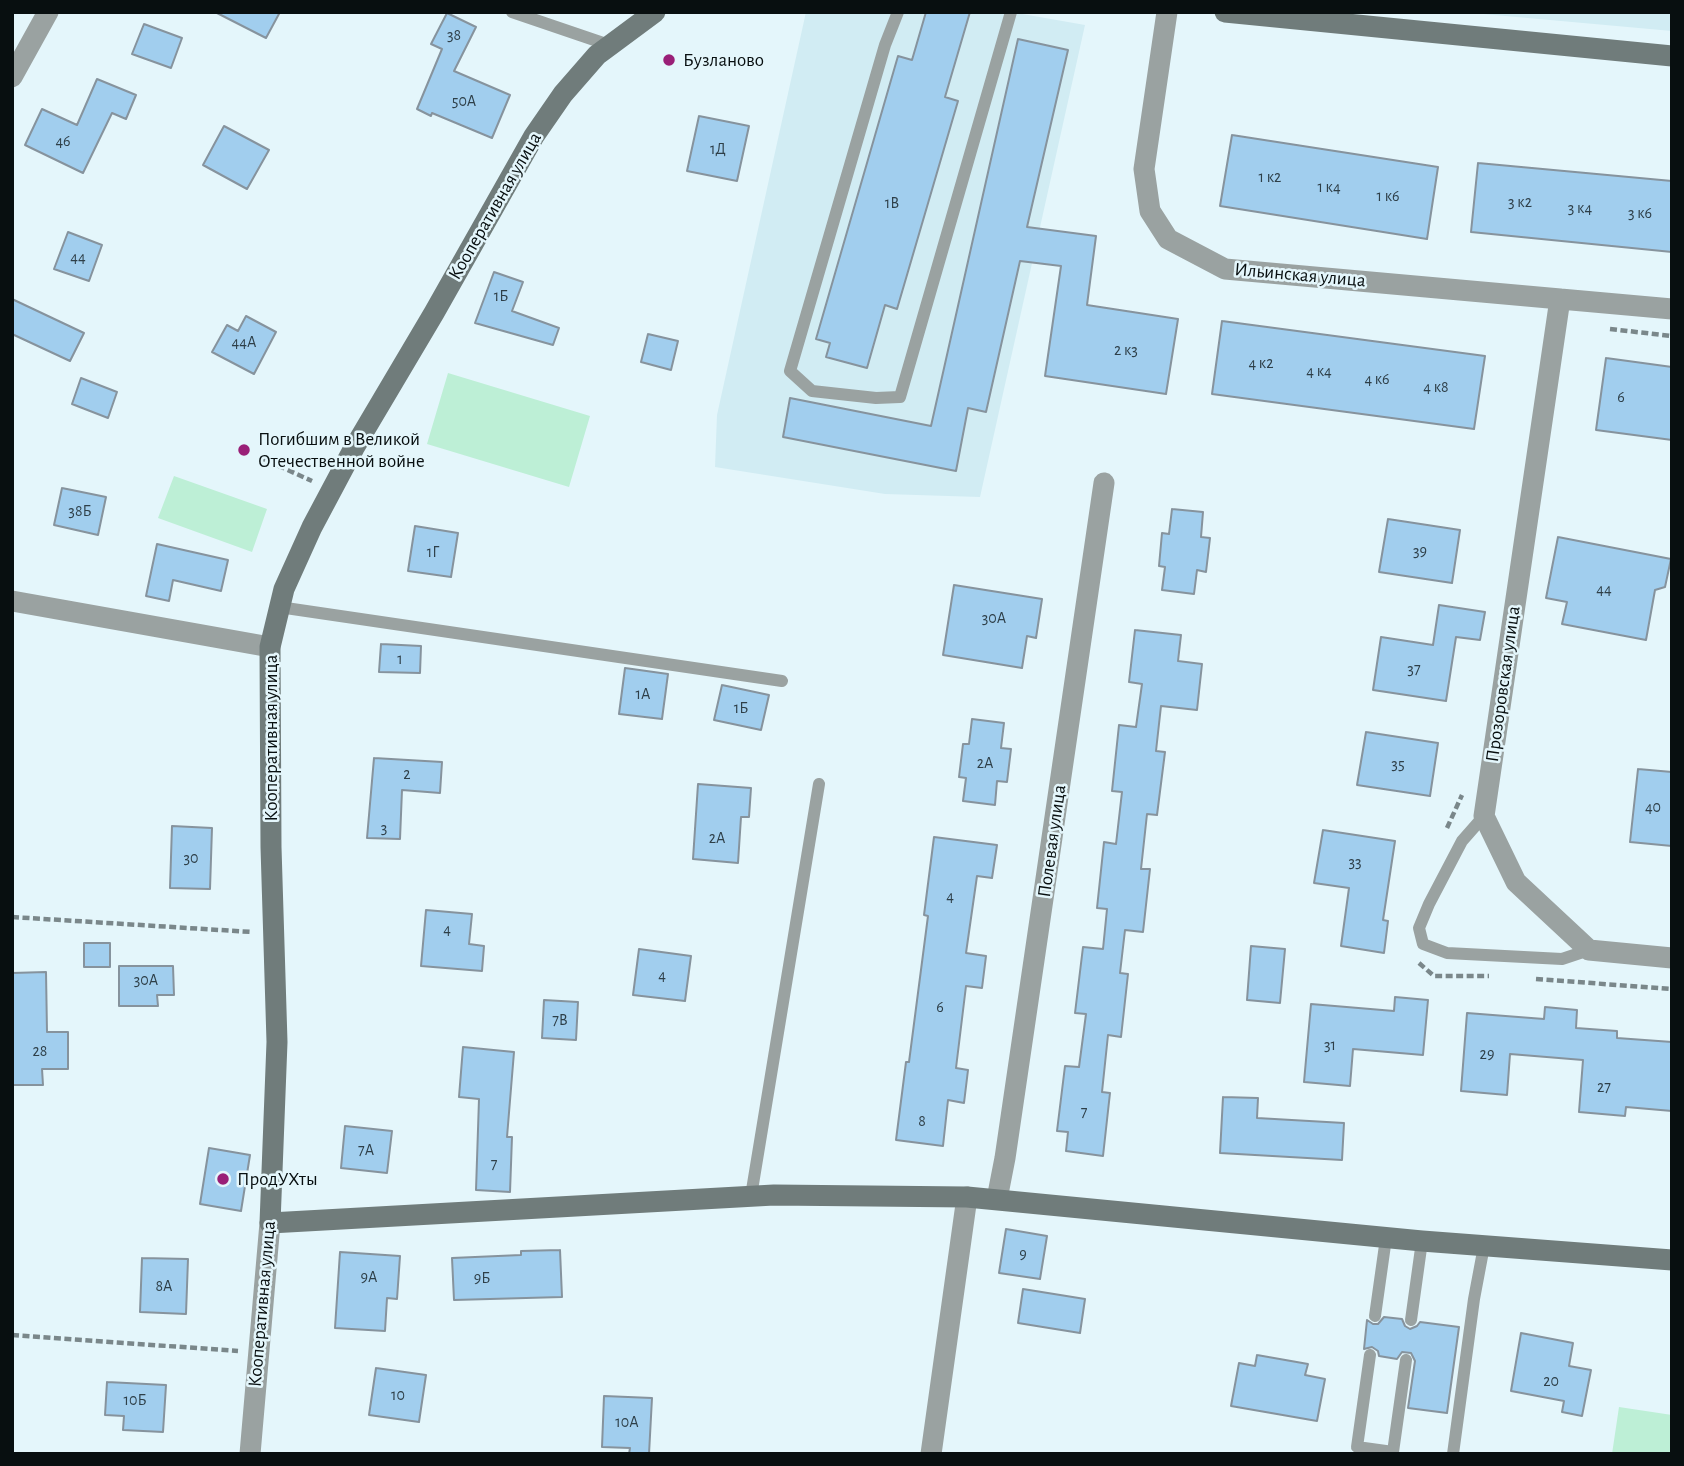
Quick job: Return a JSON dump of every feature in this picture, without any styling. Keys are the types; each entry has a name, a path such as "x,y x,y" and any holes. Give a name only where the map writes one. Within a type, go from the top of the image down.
{"street":[{"path":"12,77 48,12"},
{"name":"Кооперативная улица","path":"250,1454 270,1223 278,1042 271,847 270,647 279,607 293,567 331,491 534,136 563,94 597,55 655,12"},
{"name":"Ильинская улица","path":"1167,12 1144,169 1150,211 1168,239 1225,269 1672,309"},
{"path":"1225,12 1317,17 1672,56"},
{"name":"Прозоровская улица","path":"1484,816 1560,299"},
{"name":"Полевая улица","path":"997,1199 1104,483"},
{"path":"12,601 270,647"},
{"path":"1484,816 1516,883 1589,950 1672,958"},
{"path":"270,1223 751,1196 967,1197 1386,1238 1672,1260"},
{"path":"931,1454 967,1197"}],"lane":[{"path":"512,12 609,45"},
{"path":"898,12 885,45 790,370 812,391 876,398 900,397 1011,12"},
{"path":"279,607 782,681"},
{"path":"751,1196 820,784"},
{"path":"1484,816 1462,841 1429,904 1419,928 1423,944 1447,953 1562,959 1589,950"},
{"path":"1376,1316 1386,1238"},
{"path":"1411,1320 1422,1241"},
{"path":"1452,1454 1484,1246"},
{"path":"1370,1355 1364,1450 1393,1452 1406,1360"}],"path":[{"path":"259,457 331,491"},
{"path":"12,918 274,933"},
{"path":"12,1335 257,1352"}],"shaded area":[{"path":"806,12 1011,12 1085,25 980,497 885,494 715,467 717,415"},
{"path":"1461,12 1672,12 1672,31"}],"green space":[{"path":"448,373 590,416 569,487 427,444"},
{"path":"174,476 267,509 252,552 158,518"},
{"path":"1619,1407 1672,1415 1672,1454 1612,1454"}],"building":[{"path":"215,12 280,12 266,38"},
{"path":"926,12 970,12 945,97 958,101 897,309 885,305 867,368 826,357 830,343 816,339 898,56 912,60"},
{"path":"447,13 476,27 454,71 510,95 492,138 417,109 442,49 431,44"},
{"path":"144,24 182,38 171,68 132,54"},
{"path":"1018,39 1068,50 1027,227 1096,236 1087,305 1178,319 1166,394 1045,376 1061,266 1020,261 986,412 968,408 956,471 783,437 790,398 931,426"},
{"path":"97,79 136,95 126,119 112,113 83,173 25,145 42,109 77,125"},
{"path":"699,116 749,126 737,181 687,171"},
{"path":"224,126 269,150 247,189 203,165"},
{"path":"1232,135 1438,167 1427,239 1220,206"},
{"path":"1478,163 1672,181 1672,252 1471,232"},
{"path":"68,232 102,245 89,281 54,269"},
{"path":"494,272 523,282 512,311 559,328 553,345 475,323"},
{"path":"12,299 84,333 70,361 12,334"},
{"path":"246,316 276,332 254,374 212,352 227,325 238,331"},
{"path":"1222,321 1485,356 1474,429 1212,394"},
{"path":"648,334 678,341 671,370 641,362"},
{"path":"1606,358 1672,367 1672,440 1596,430"},
{"path":"81,378 117,392 108,418 72,404"},
{"path":"62,488 106,497 98,535 54,525"},
{"path":"1172,509 1203,512 1201,537 1210,538 1206,572 1197,570 1194,594 1162,590 1165,567 1159,566 1162,533 1169,534"},
{"path":"1388,519 1460,530 1452,583 1379,572"},
{"path":"415,526 458,533 451,577 408,571"},
{"path":"1558,537 1671,559 1665,587 1655,590 1646,640 1562,624 1567,602 1546,598"},
{"path":"157,544 228,560 221,591 173,580 169,601 146,596"},
{"path":"954,585 1042,599 1036,638 1027,636 1022,668 943,655"},
{"path":"1439,605 1485,612 1480,640 1456,637 1446,701 1373,690 1381,637 1433,645"},
{"path":"1135,630 1181,635 1178,661 1202,664 1197,710 1161,706 1156,751 1165,752 1157,815 1147,814 1141,869 1150,869 1143,932 1125,930 1120,973 1128,974 1121,1037 1108,1035 1102,1092 1110,1093 1103,1156 1066,1151 1068,1132 1057,1131 1065,1066 1079,1067 1086,1014 1075,1013 1083,947 1103,949 1107,909 1097,908 1104,842 1116,844 1122,792 1112,791 1119,725 1136,727 1142,684 1129,682"},
{"path":"381,644 421,646 420,673 379,672"},
{"path":"625,668 668,674 662,719 619,714"},
{"path":"722,685 769,695 761,730 714,720"},
{"path":"972,719 1004,723 1001,748 1011,749 1007,782 997,781 995,805 963,801 966,778 959,777 963,744 969,744"},
{"path":"1366,732 1438,743 1430,796 1357,785"},
{"path":"374,758 442,762 440,793 402,790 400,839 367,838"},
{"path":"1638,769 1672,772 1672,846 1630,842"},
{"path":"698,784 751,788 749,817 741,817 738,863 693,859"},
{"path":"172,826 212,828 210,889 170,888"},
{"path":"1323,830 1395,841 1383,920 1388,921 1384,953 1341,946 1349,888 1314,883"},
{"path":"934,837 997,845 992,878 977,876 966,953 986,956 982,988 966,986 956,1068 968,1070 964,1103 948,1100 943,1146 896,1140 928,916 924,915"},
{"path":"426,910 472,914 469,944 484,946 482,971 421,966"},
{"path":"84,943 110,943 110,967 84,967"},
{"path":"1251,946 1285,949 1280,1003 1247,1000"},
{"path":"639,949 691,956 685,1001 633,995"},
{"path":"119,966 173,966 174,995 157,995 158,1006 119,1006"},
{"path":"46,972 47,1032 68,1032 68,1069 42,1069 43,1085 12,1085 12,973"},
{"path":"1395,997 1428,1000 1423,1055 1353,1049 1350,1086 1304,1082 1311,1004 1394,1011"},
{"path":"544,1000 578,1002 576,1040 542,1038"},
{"path":"1545,1007 1577,1010 1576,1028 1617,1031 1617,1038 1672,1042 1672,1111 1626,1107 1625,1116 1579,1112 1583,1060 1510,1054 1507,1095 1461,1091 1467,1013 1544,1019"},
{"path":"463,1047 514,1052 507,1137 512,1137 510,1192 476,1190 479,1099 459,1097"},
{"path":"1223,1097 1258,1098 1257,1118 1344,1123 1342,1160 1220,1153"},
{"path":"345,1126 392,1131 387,1173 341,1168"},
{"path":"209,1148 250,1155 241,1211 200,1204"},
{"path":"1006,1229 1047,1236 1040,1279 999,1273"},
{"path":"560,1250 562,1297 454,1300 452,1258 521,1255 521,1251"},
{"path":"340,1252 400,1256 397,1299 387,1298 385,1331 335,1328"},
{"path":"142,1258 188,1259 186,1314 140,1312"},
{"path":"1023,1289 1085,1299 1080,1333 1018,1323"},
{"path":"1384,1317 1402,1319 1410,1329 1420,1322 1459,1327 1447,1413 1408,1408 1415,1361 1411,1353 1402,1352 1397,1359 1379,1356 1378,1351 1372,1347 1364,1349 1367,1320 1378,1324"},
{"path":"1521,1333 1573,1343 1569,1366 1591,1370 1582,1416 1562,1412 1564,1401 1511,1391"},
{"path":"1257,1355 1308,1364 1305,1375 1325,1379 1317,1421 1231,1406 1239,1363 1255,1366"},
{"path":"376,1368 426,1375 419,1422 369,1415"},
{"path":"107,1382 166,1385 163,1432 123,1430 124,1416 105,1415"},
{"path":"604,1396 652,1398 649,1454 629,1454 630,1448 602,1447"}],"place":[{"name":"Бузланово","path":"669,60"},
{"name":"Погибшим в Великой Отечественной войне","path":"244,450"},
{"name":"ПродУХты","path":"223,1179"}]}
